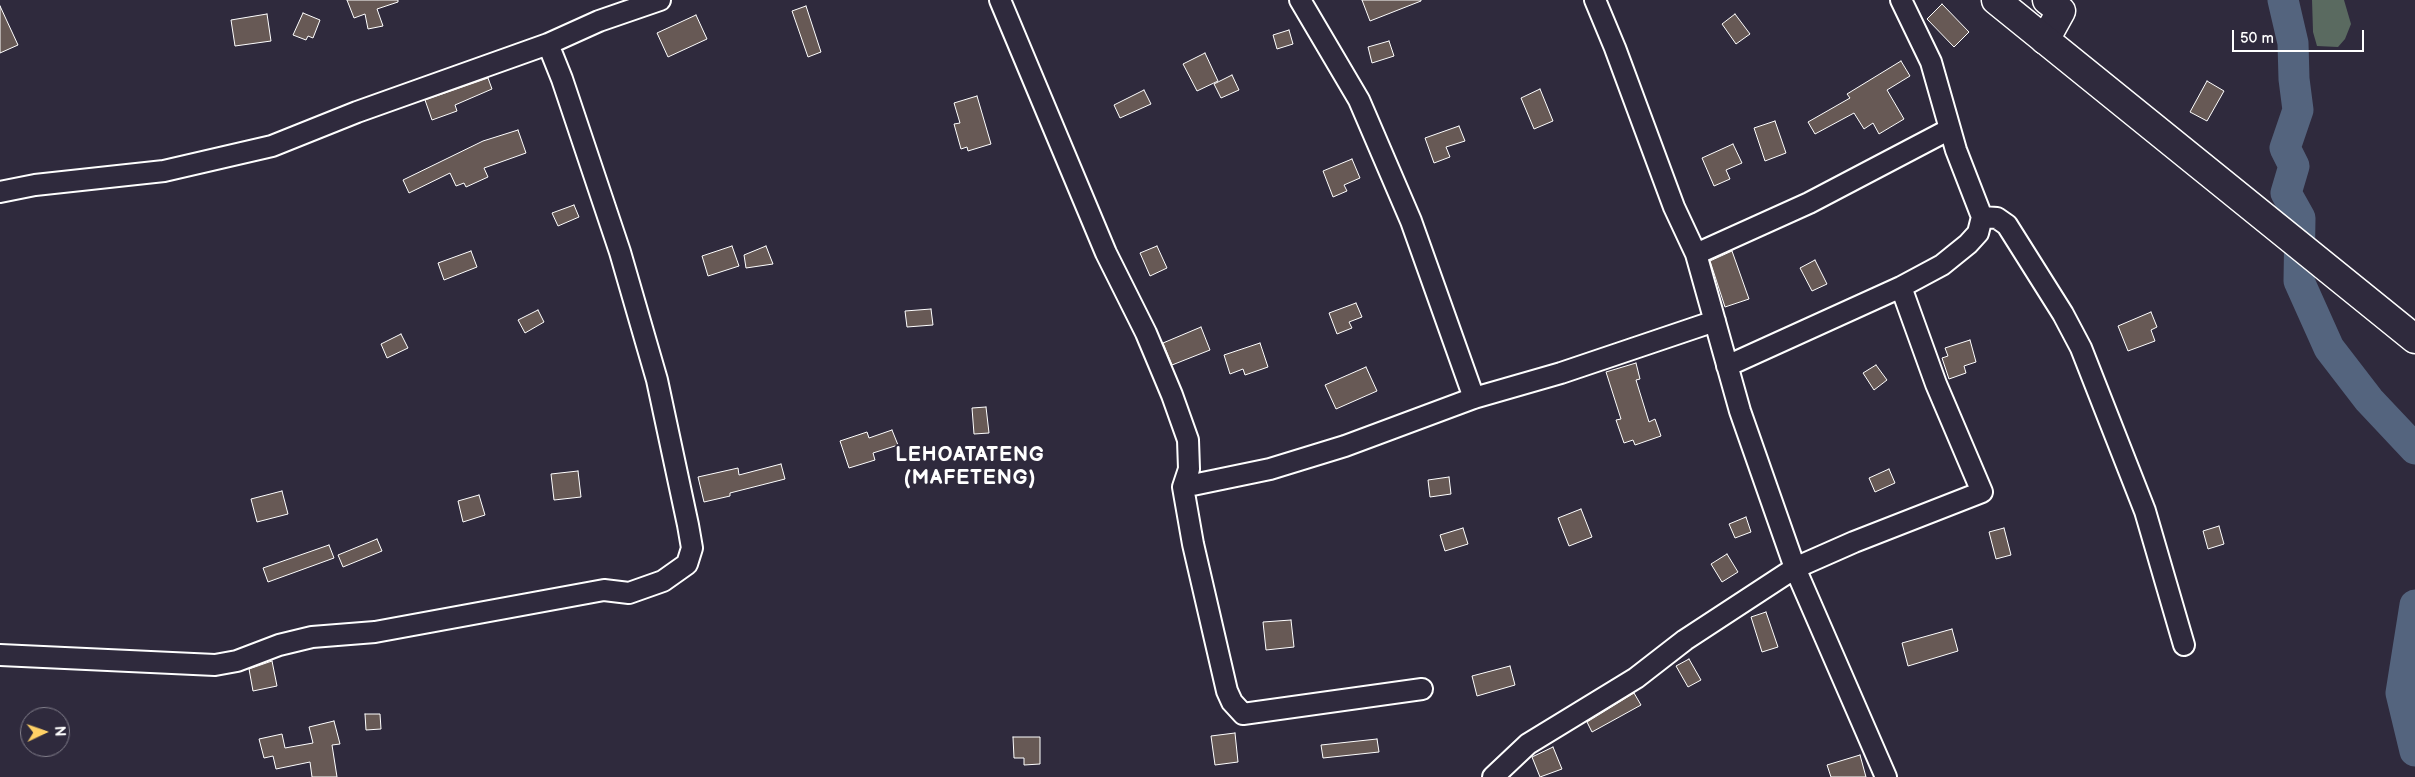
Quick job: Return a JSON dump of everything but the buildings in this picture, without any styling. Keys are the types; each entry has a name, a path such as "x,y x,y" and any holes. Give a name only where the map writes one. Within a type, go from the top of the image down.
{"main road":[{"path":"1996,0 2415,339"},
{"path":"2045,40 2061,11 2047,0"}],"street":[{"path":"0,192 35,185 151,173 272,146 357,112 548,44 599,21 660,0"},
{"path":"1000,0 1106,253 1146,333 1172,395 1188,440 1189,469 1183,487 1193,544 1227,690 1232,702 1242,714 1422,690"},
{"path":"1300,0 1359,100 1411,221 1474,398"},
{"path":"1595,0 1615,48 1674,207 1696,254 1740,411 1795,568 1886,777"},
{"path":"1727,366 1901,287 1942,265 1968,244 1978,233 1982,217 1966,180 1931,62 1901,0"},
{"path":"0,655 215,665 237,661 279,645 312,637 375,632 604,590 629,593 664,581 687,564 692,548 657,380 620,252 562,79 548,44"},
{"path":"1696,254 1809,203 1950,129"},
{"path":"1982,217 1997,218 2007,225 2063,314 2081,348 2145,510 2184,645"},
{"path":"1493,777 1528,744 1636,678 1685,640 1795,568 1854,542 1982,492 1936,384 1901,287"},
{"path":"1183,487 1270,470 1344,446 1474,398 1561,373 1715,321"}],"green space":[{"path":"2312,0 2344,0 2351,24 2345,39 2338,47 2317,46 2313,32"}],"waterway":[{"path":"2283,0 2293,43 2294,79 2298,110 2285,148 2294,166 2286,193 2300,218 2299,281 2329,348 2369,400 2415,449"},
{"path":"2415,605 2401,693 2415,751"}],"district":[{"name":"LEHOATATENG (MAFETENG)","path":"970,468"}]}
